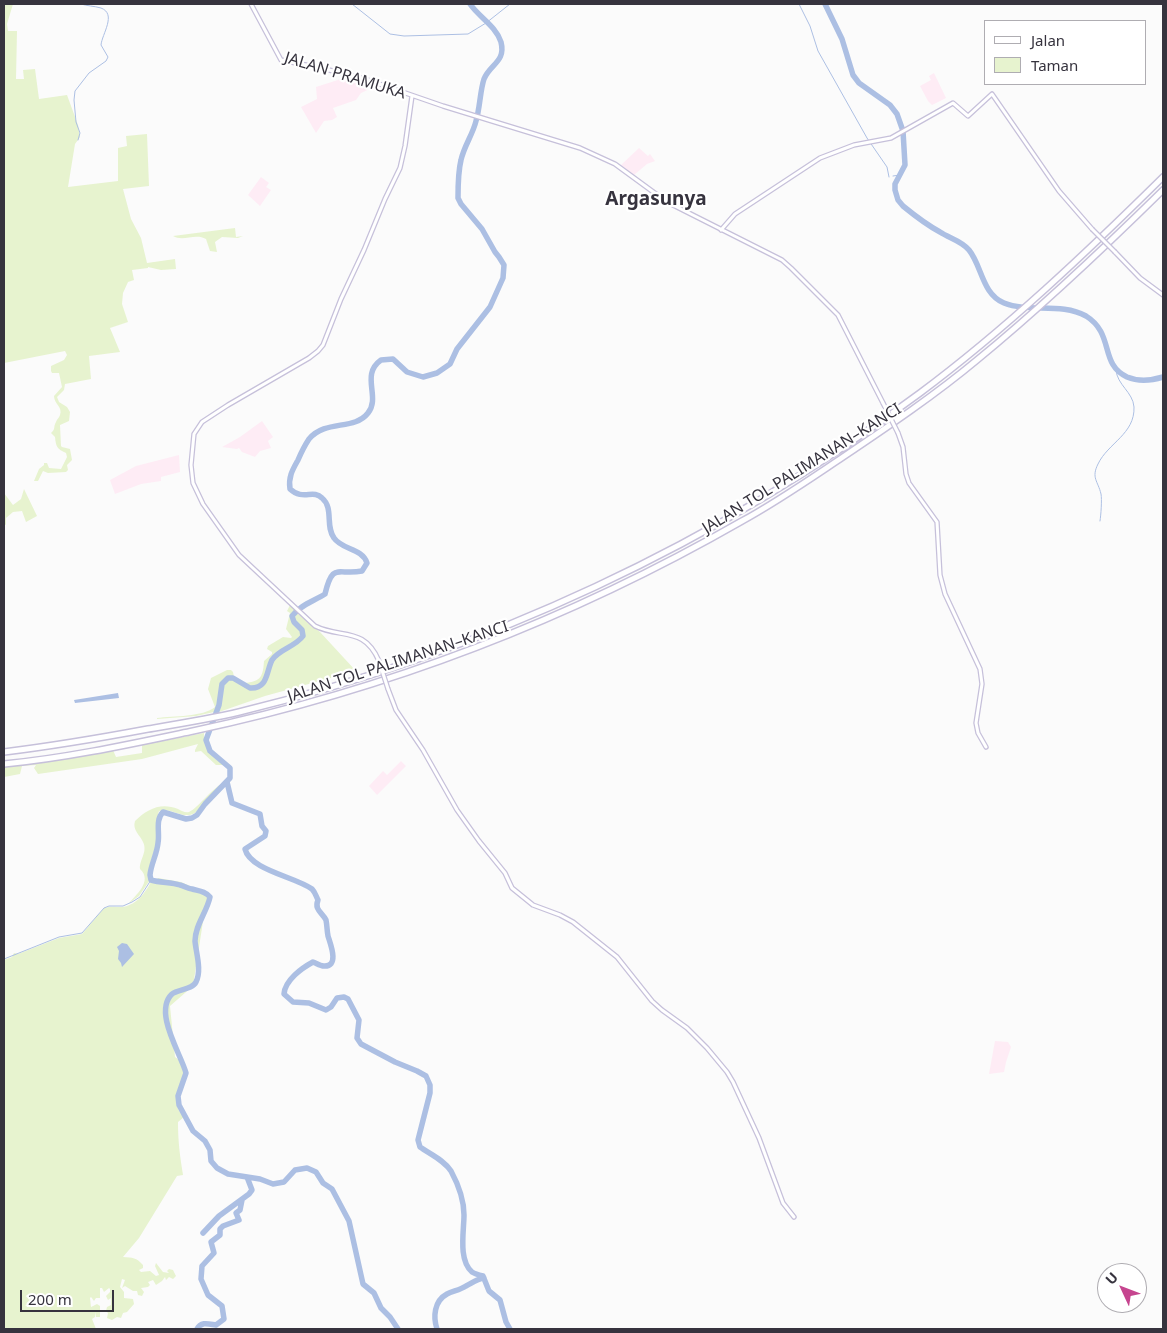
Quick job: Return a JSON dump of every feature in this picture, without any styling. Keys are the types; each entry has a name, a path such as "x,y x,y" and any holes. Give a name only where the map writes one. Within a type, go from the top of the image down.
{"highway":[{"name":"JALAN TOL PALIMANAN–KANCI","path":"4,752 77,743 200,720 313,692 498,630 604,583 739,512 786,483 920,393 1000,329 1068,270 1163,177"},
{"name":"JALAN TOL PALIMANAN–KANCI","path":"4,764 133,743 202,729 314,702 408,673 497,640 608,592 745,520 797,488 936,392 1007,335 1089,264 1163,190"}],"street":[{"name":"JALAN PRAMUKA","path":"251,4 281,60 362,78 412,96 595,154 619,166 667,202 782,260 834,310 851,337 898,433 903,447 909,483 937,522 940,575 945,594 980,669 982,684 976,723 978,733 986,746"},
{"path":"721,230 735,214 810,164 844,148 892,138 953,103 968,116 992,94 1059,191 1092,229 1140,278 1163,295"},
{"path":"412,96 400,168 341,299 323,345 309,358 209,417 198,427 194,436 192,472 194,483 203,504 242,558 292,606 323,629 360,638 374,652 396,710 423,750 457,810 505,873 512,888 533,905 573,922 617,957 652,1001 687,1028 726,1072 733,1082 759,1138 783,1203 794,1217"}],"shaded area":[{"path":"934,73 946,98 932,105 920,86 931,80 929,76"},
{"path":"343,76 376,86 361,93 356,100 333,108 337,117 324,121 316,133 301,107 317,99 316,87 341,79"},
{"path":"639,148 648,156 650,154 655,161 647,164 634,175 621,165"},
{"path":"261,177 269,183 266,187 271,190 260,206 248,195"},
{"path":"262,421 273,437 268,441 271,448 260,451 255,457 242,452 239,448 222,447 240,437"},
{"path":"179,455 180,472 161,477 161,481 141,484 115,494 110,480 136,466"},
{"path":"401,761 406,766 377,795 369,786 383,771 387,775"},
{"path":"995,1041 1008,1042 1011,1047 1004,1072 989,1074"}],"green space":[{"path":"4,4 13,4 7,24 8,31 17,31 16,79 24,79 23,70 35,69 39,99 67,95 78,125 80,137 75,144 68,187 118,181 118,148 127,146 126,136 147,134 149,186 123,189 131,219 141,238 147,263 175,259 176,269 161,270 148,267 132,270 134,280 128,282 123,293 122,304 128,322 110,328 120,352 89,356 91,379 65,384 64,390 57,397 59,402 67,407 70,412 69,421 60,425 61,446 70,449 72,460 67,465 68,470 66,472 48,473 43,471 38,481 34,481 44,463 47,463 49,468 61,469 67,457 66,453 58,447 55,437 51,433 61,412 54,396 62,387 59,373 52,373 51,366 64,360 67,355 65,351 4,363"},
{"path":"235,228 236,237 243,236 238,238 222,237 215,242 217,252 210,251 206,239 202,237 177,238 173,236"},
{"path":"24,489 37,516 26,522 22,511 13,512 6,518 6,525 4,524 4,493 13,505 21,499"},
{"path":"290,605 295,609 291,616 293,622 301,631 301,635 276,654 261,683 257,687 251,687 244,683 255,681 262,674 264,661 272,654 267,649 268,646 283,637 292,637 286,629 290,613 287,611"},
{"path":"297,613 320,632 356,671 265,696 219,712 222,690 229,679 233,679 250,690 260,687 266,680 273,661 304,636 303,630 294,617"},
{"path":"227,670 233,672 234,677 228,676 224,680 214,712 196,716 157,719 203,713 215,707 208,689 211,678"},
{"path":"204,733 205,743 209,752 224,765 216,765 201,751 195,752 198,744 142,759 38,774 34,768 36,765 22,766 20,774 4,777 4,767 113,750 116,757 142,753 142,745"},
{"path":"223,783 195,813 186,815 164,810 159,811 156,843 149,870 150,880 139,896 128,904 142,888 145,878 140,869 144,846 142,839 135,830 135,821 149,810 166,806 189,812"},
{"path":"158,878 181,882 211,895 204,915 193,986 170,1006 175,1057 181,1062 183,1067 177,1106 184,1117 178,1122 179,1149 183,1175 177,1176 139,1238 123,1257 134,1258 143,1265 143,1268 139,1270 141,1272 150,1271 156,1276 159,1275 155,1266 156,1263 163,1272 169,1273 167,1271 169,1269 173,1270 176,1276 173,1279 169,1277 166,1280 165,1277 156,1285 153,1280 148,1282 150,1285 148,1287 141,1288 144,1292 142,1296 138,1295 137,1291 133,1291 125,1286 122,1288 125,1280 122,1279 120,1287 124,1292 124,1298 133,1299 134,1304 127,1312 123,1313 121,1318 117,1317 112,1320 107,1318 108,1313 106,1311 107,1307 111,1305 111,1298 108,1300 106,1296 110,1289 104,1292 100,1288 100,1298 96,1298 94,1301 90,1298 91,1307 97,1304 100,1306 100,1317 96,1317 95,1312 95,1317 92,1319 96,1329 4,1329 4,960 12,957 14,953 18,954 59,938 82,934 104,908 121,907 135,902 151,882 155,882"}],"water":[{"path":"118,693 119,698 75,703 74,700"},
{"path":"122,943 127,944 134,954 122,967 118,959 119,951 117,947"}],"waterway":[{"path":"78,140 80,133 76,122 75,91 89,73 106,61 108,57 101,45 108,19 106,11 101,8 81,4"},
{"path":"352,4 390,34 404,36 468,34 486,23 510,4"},
{"path":"398,1329 381,1308 374,1293 363,1284 349,1221 332,1189 323,1183 316,1172 307,1168 295,1170 284,1182 273,1184 260,1179 228,1174 217,1168 211,1161 210,1150 205,1141 193,1131 179,1105 178,1096 186,1073 170,1033 165,1011 167,1002 172,994 191,987 198,977 199,967 195,941 199,924 210,897 204,892 180,885 151,880 150,875 157,847 159,819 163,812 186,819 192,818 197,815 230,778 230,768 210,751 206,740 219,705 222,684 228,678 233,678 250,688 260,686 266,679 275,656 296,643 303,636 302,630 294,622 292,616 295,612 325,594 331,577 334,574 337,572 362,571 367,563 361,554 342,545 334,538 330,528 328,507 322,498 315,494 299,494 290,489 291,473 306,444 309,439 323,429 355,422 368,413 373,400 372,372 381,360 393,359 407,372 423,377 437,373 450,364 457,349 490,307 503,278 504,265 482,229 458,198 461,160 476,121 484,79 499,59 502,49 499,36 470,4"},
{"path":"799,4 810,26 818,51 867,138 887,167 889,177"},
{"path":"825,4 842,39 853,75 859,83 890,105 897,114 903,131 905,165 895,184 895,190 898,200 903,206 930,226 966,247 991,293 997,299 1014,306 1066,309 1086,316 1101,331 1109,357 1118,371 1131,379 1149,380 1163,377"},
{"path":"893,176 900,175"},
{"path":"1100,521 1101,496 1095,476 1096,469 1102,457 1126,431 1133,416 1134,407 1131,397 1119,380 1116,370"},
{"path":"227,782 232,803 260,814 262,826 266,831 265,836 245,849 249,856 264,868 312,889 318,900 318,909 326,920 333,954 332,963 324,966 313,962 291,979 287,984 284,994 293,1002 309,1003 326,1010 331,1007 337,998 344,997 348,999 359,1020 357,1038 361,1044 426,1076 430,1085 430,1093 418,1140 420,1147 445,1164 454,1176 464,1209 463,1253 465,1260 472,1272 483,1276 489,1291 500,1300 510,1329"},
{"path":"4,959 59,937 82,933 104,908 123,906 140,897 151,880"},
{"path":"203,1233 219,1216 249,1194 252,1190 247,1177"},
{"path":"197,1329 203,1324 216,1325 224,1319 222,1306 208,1295 201,1279 202,1266 214,1253 211,1242 220,1235 220,1229 239,1220 236,1213 240,1210 242,1200"},
{"path":"437,1329 435,1319 439,1301 447,1294 484,1278"}],"district":[{"name":"Argasunya","path":"656,200"}]}
